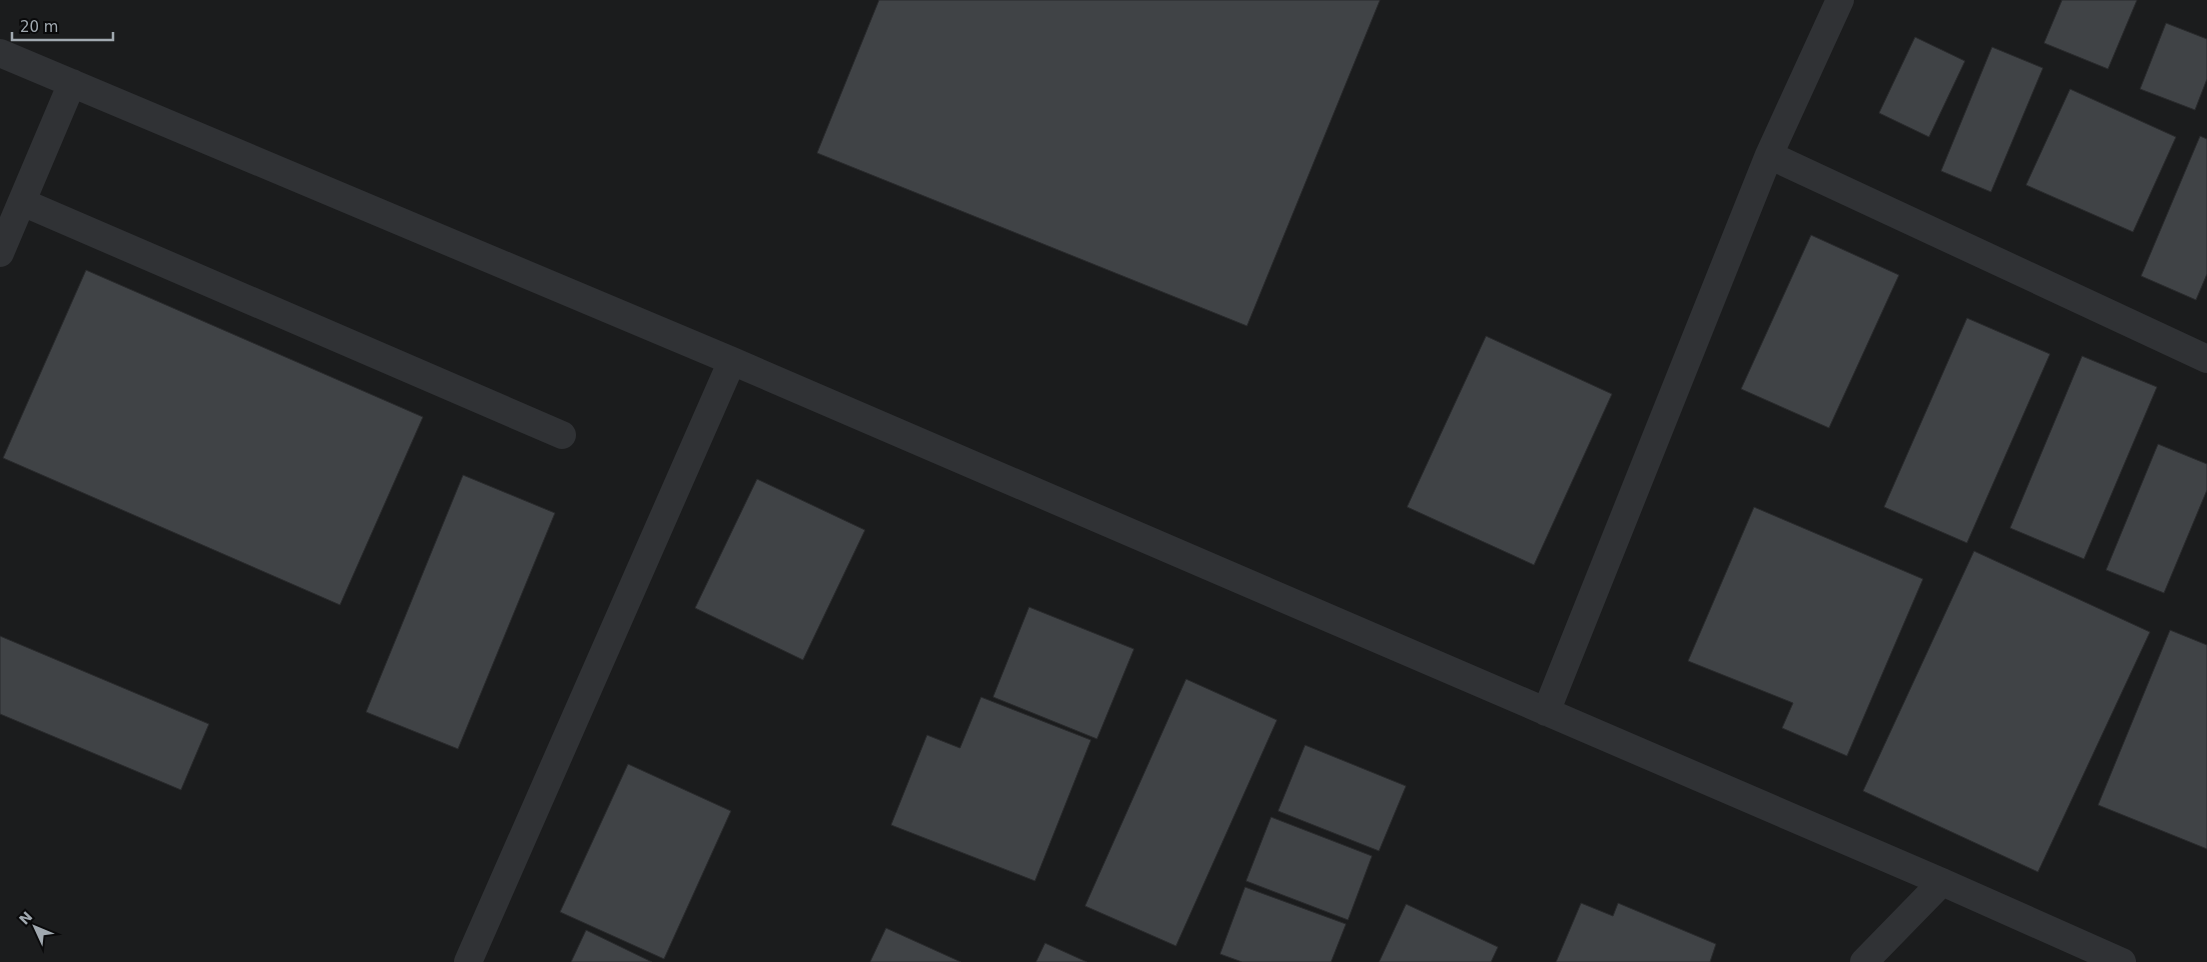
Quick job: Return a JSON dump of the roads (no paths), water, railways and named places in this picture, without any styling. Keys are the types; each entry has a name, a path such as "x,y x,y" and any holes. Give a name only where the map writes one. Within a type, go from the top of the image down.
{"street":[{"path":"1546,712 1769,155 1840,0"},
{"path":"0,53 732,360 1942,882 2122,962"},
{"path":"0,253 72,83"},
{"path":"1769,155 2207,359"},
{"path":"22,202 562,435"},
{"path":"468,962 732,360"},
{"path":"1864,962 1942,882"}]}
